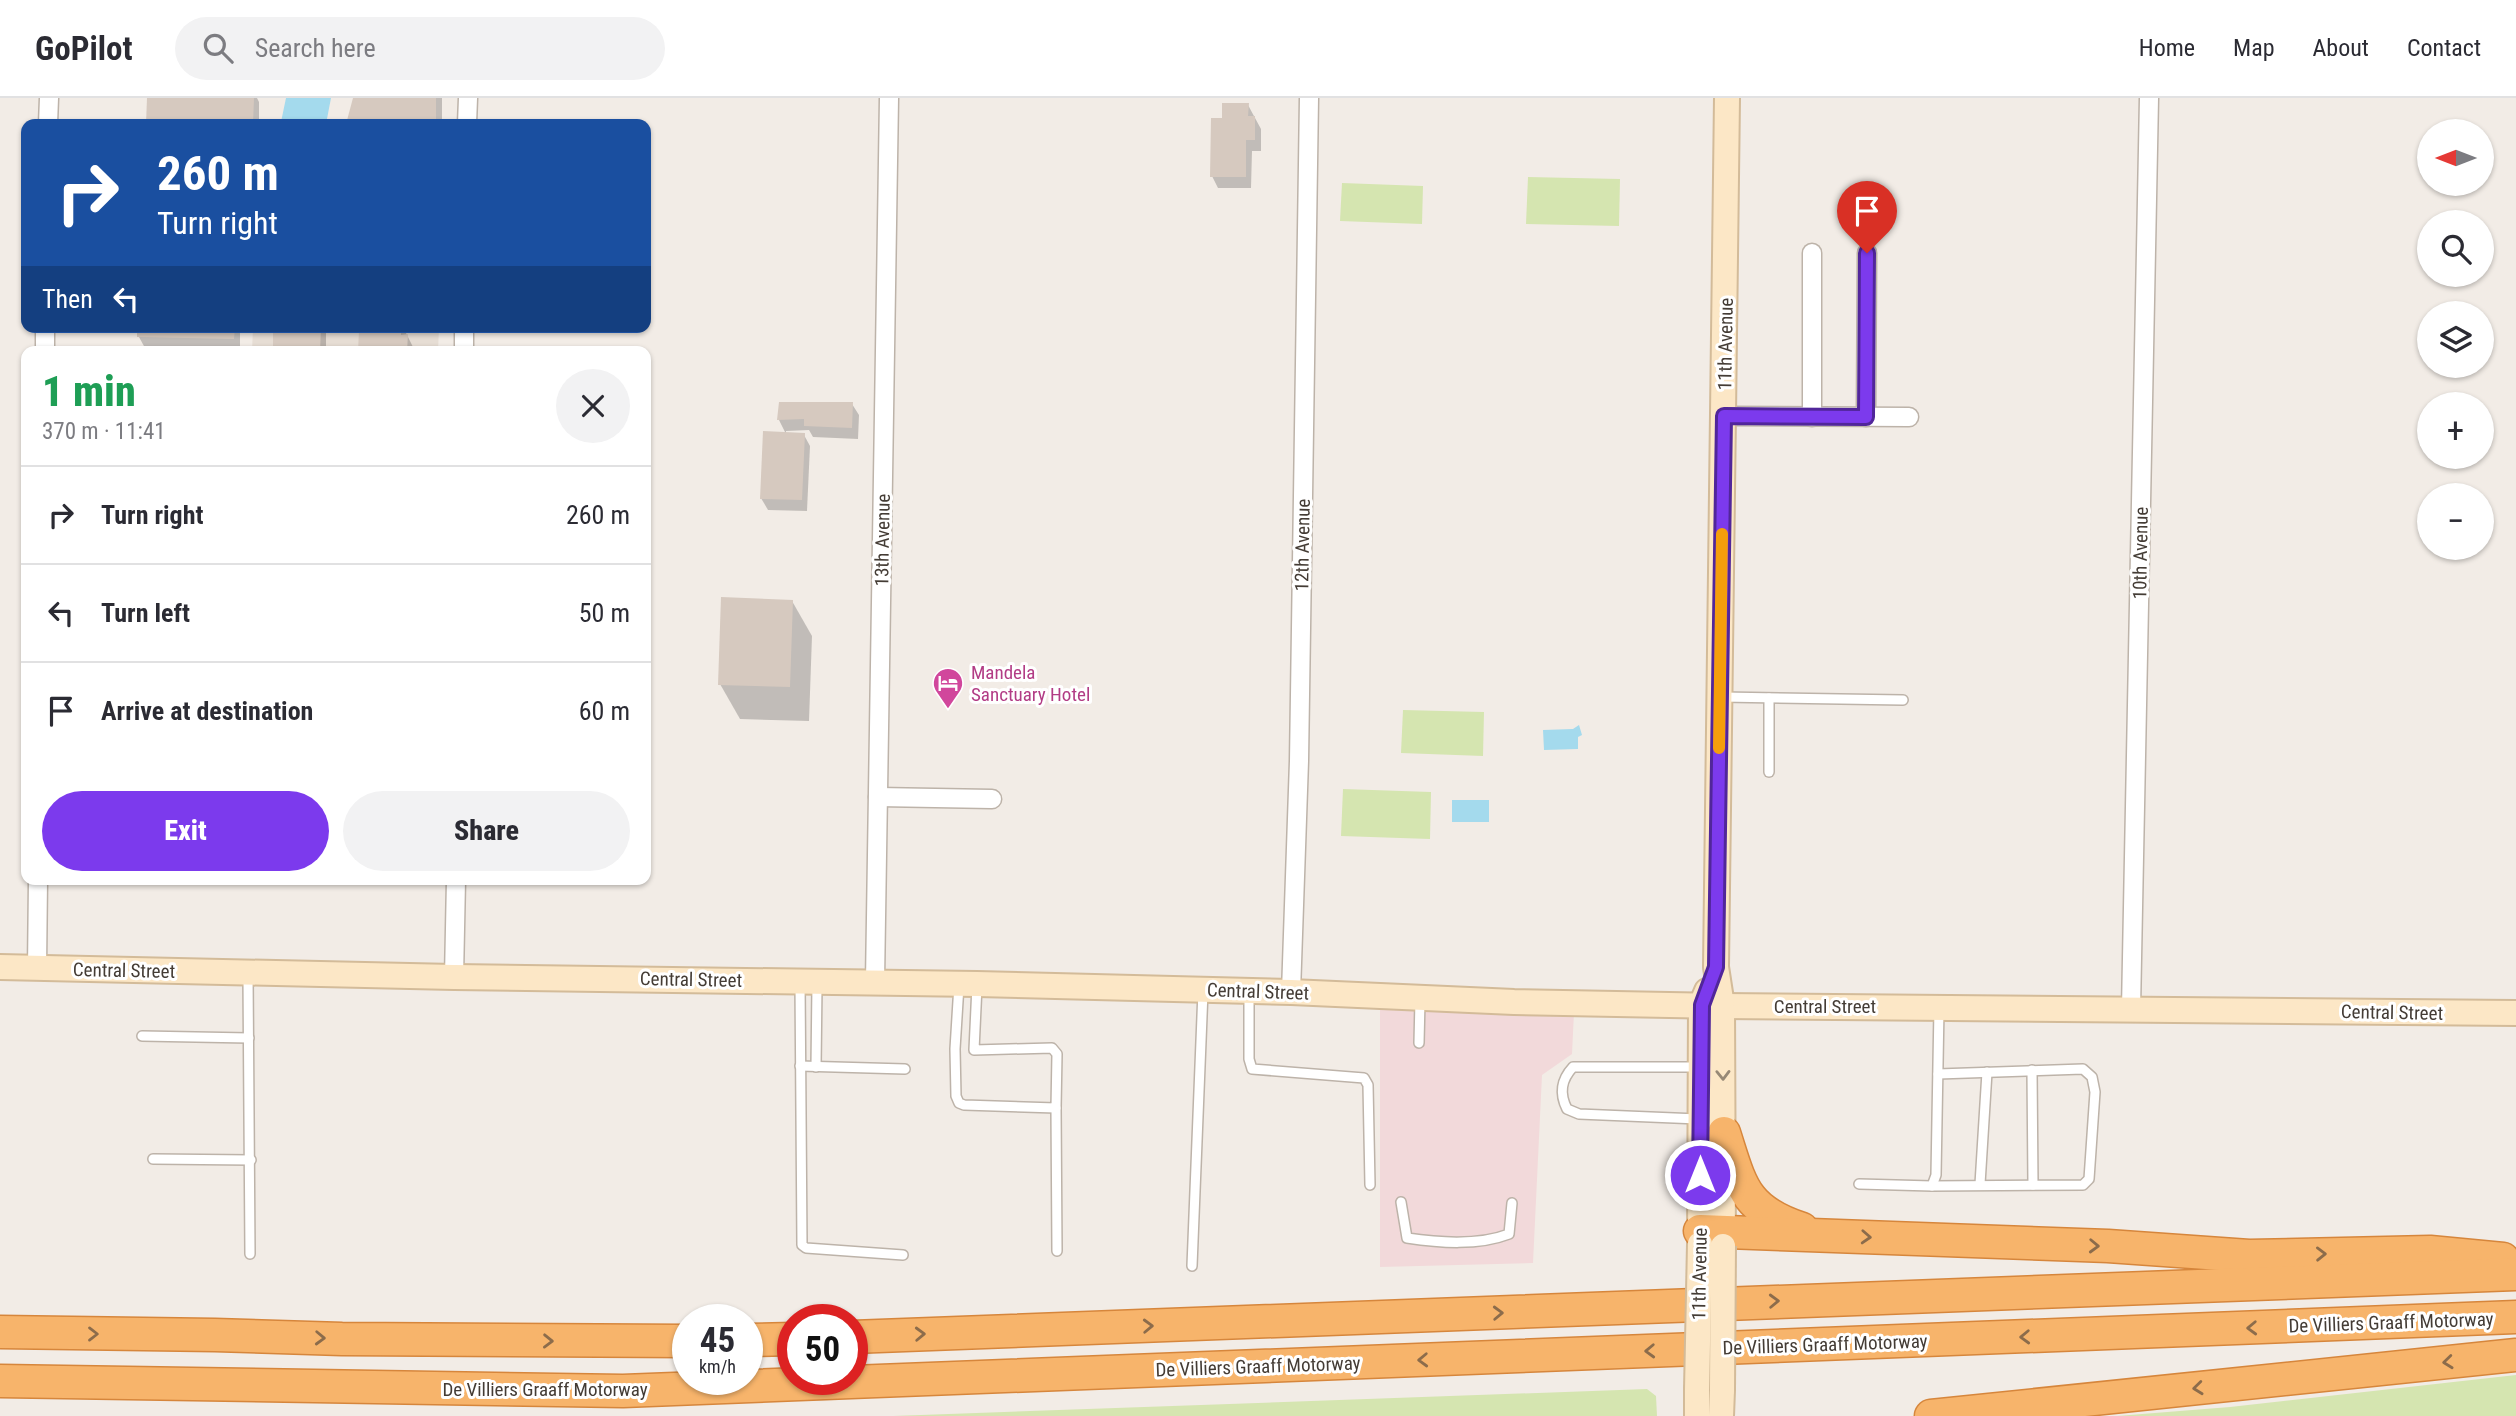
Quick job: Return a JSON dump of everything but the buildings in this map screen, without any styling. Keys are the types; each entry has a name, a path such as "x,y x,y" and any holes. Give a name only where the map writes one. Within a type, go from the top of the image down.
{"highway":[{"path":"1712,1126 1748,1196 1761,1209 1782,1222 1821,1235"},
{"path":"1712,1238 1821,1235 2108,1246 2249,1256 2430,1252 2481,1255 2516,1261"},
{"path":"868,1336 2516,1274"},
{"path":"0,1314 27,1318 46,1333"},
{"name":"De Villiers Graaff Motorway","path":"0,1381 623,1391 2516,1317"},
{"path":"0,1332 369,1340 672,1341"},
{"path":"1931,1416 2516,1354"}],"main road":[{"name":"11th Avenue","path":"1712,1126 1700,1067 1712,1006 1716,967 1727,98"},
{"name":"Central Street","path":"0,967 454,977 875,981 1249,990 1712,1006 2516,1013"},
{"name":"11th Avenue","path":"1712,1006 1712,1238 1722,1390 1721,1416"},
{"name":"11th Avenue","path":"1697,1416 1697,1390 1712,1238"}],"street":[{"path":"48,119 49,98"},
{"path":"467,119 468,98"},
{"name":"13th Avenue","path":"875,981 889,98"},
{"name":"12th Avenue","path":"1291,992 1298,761 1309,98"},
{"name":"10th Avenue","path":"2131,1009 2149,98"},
{"path":"1812,253 1812,417"},
{"path":"1866,417 1867,253"},
{"path":"1724,416 1909,418"},
{"path":"878,796 992,799"},
{"path":"37,968 38,885"},
{"path":"454,977 456,885"}],"lane":[{"path":"1720,697 1903,700"},
{"path":"1769,698 1769,772"},
{"path":"248,973 250,1254"},
{"path":"808,981 800,1066 802,1245 806,1248 903,1255"},
{"path":"808,981 816,1067"},
{"path":"968,984 955,1049 956,1096 959,1103 1056,1108"},
{"path":"968,984 974,1050"},
{"path":"1192,1266 1203,989"},
{"path":"1249,990 1249,1059 1252,1069 1364,1078 1368,1085 1370,1185"},
{"path":"1419,1043 1420,998"},
{"path":"1932,1186 1936,1175 1939,1007"},
{"path":"142,1036 249,1038"},
{"path":"955,1049 1052,1048 1057,1054 1057,1251"},
{"path":"800,1066 905,1069"},
{"path":"1700,1067 1573,1067 1566,1074 1562,1099 1567,1109 1578,1114 1712,1126"},
{"path":"1859,1184 2083,1185 2089,1179 2095,1092 2092,1077 2083,1069 1938,1074"},
{"path":"2032,1070 2033,1185"},
{"path":"1980,1184 1987,1072"},
{"path":"153,1159 251,1160"},
{"path":"1401,1202 1407,1238 1457,1242 1479,1242 1510,1234 1512,1202"}],"shaded area":[{"path":"253,333 439,333 438,346 252,346"},
{"path":"1380,1009 1574,1012 1572,1054 1542,1075 1533,1263 1380,1267"}],"green space":[{"path":"1528,177 1620,179 1619,226 1526,224"},
{"path":"1342,183 1423,186 1422,224 1340,221"},
{"path":"1403,710 1484,712 1483,756 1401,753"},
{"path":"1343,789 1431,792 1430,839 1341,836"},
{"path":"2516,1375 2516,1416 2117,1416 2230,1407"},
{"path":"1647,1389 1656,1396 1657,1416 893,1416"}],"water":[{"path":"286,98 331,98 327,119 282,119"},
{"path":"1579,725 1582,735 1578,737 1578,749 1544,750 1543,730 1573,729"},
{"path":"1452,800 1489,800 1489,822 1452,822"}],"slow traffic":[{"path":"1719,748 1722,534"}],"place":[{"name":"Mandela Sanctuary Hotel","path":"948,710"}],"route":[{"path":"1700,1175 1702,1005 1716,967 1724,416 1866,417 1867,253"}]}
